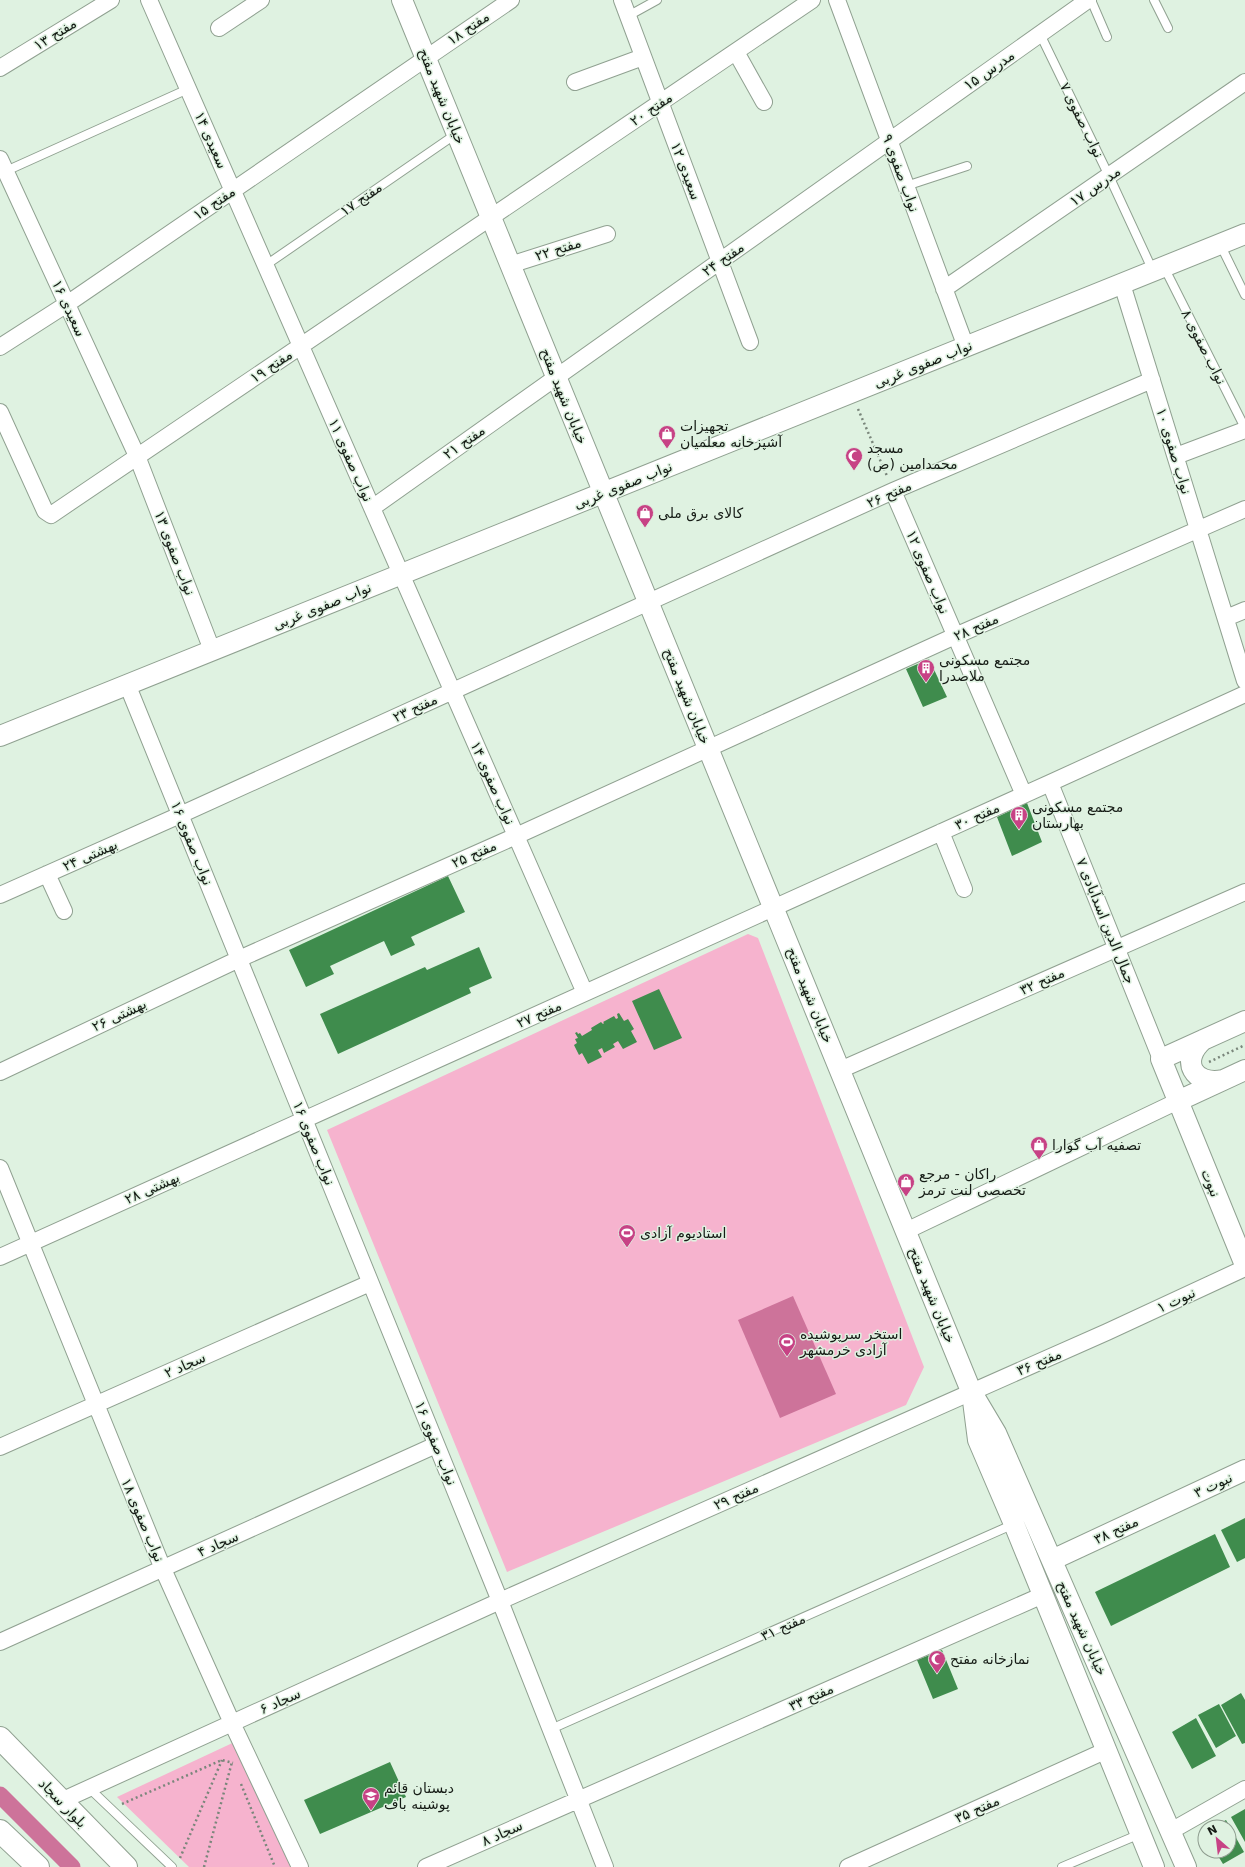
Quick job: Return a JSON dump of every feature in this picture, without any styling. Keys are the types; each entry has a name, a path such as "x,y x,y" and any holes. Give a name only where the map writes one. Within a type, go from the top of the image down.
{"main road":[{"name":"بلوار سجاد","path":"0,1738 126,1867"},
{"path":"0,1831 38,1867"}],"street":[{"name":"مفتح ۱۳","path":"0,68 111,0"},
{"name":"سعیدی ۱۴","path":"149,0 266,265 300,346"},
{"path":"219,28 261,0"},
{"name":"خیابان شهید مفتح","path":"402,0 971,1391 996,1433 1186,1867"},
{"name":"مفتح ۱۸","path":"426,57 511,0"},
{"name":"سعیدی ۱۲","path":"622,0 750,342"},
{"name":"مفتح ۲۰","path":"491,217 812,0"},
{"name":"نواب صفوی ۹","path":"837,0 966,347"},
{"name":"مدرس ۱۵","path":"890,141 1089,0"},
{"path":"736,52 764,102"},
{"name":"مفتح ۱۵","path":"0,347 67,304 426,57"},
{"path":"575,82 643,57"},
{"name":"مدرس ۱۷","path":"944,289 1245,82"},
{"name":"مفتح ۲۴","path":"557,377 890,141"},
{"name":"سعیدی ۱۶","path":"3,165 137,456"},
{"name":"مفتح ۱۹","path":"0,412 45,511 50,515 491,217"},
{"name":"مفتح ۲۲","path":"510,265 607,234"},
{"name":"نواب صفوی غربی","path":"0,736 1245,234"},
{"name":"نواب صفوی ۱۰","path":"1122,284 1245,681"},
{"name":"نواب صفوی ۱۱","path":"300,346 400,574"},
{"name":"مفتح ۲۱","path":"372,508 557,377"},
{"name":"مفتح ۲۶","path":"649,602 893,492 1152,380"},
{"path":"1176,456 1245,429"},
{"name":"نواب صفوی ۱۳","path":"137,456 212,650"},
{"name":"نواب صفوی ۱۲","path":"893,492 1024,795"},
{"name":"مفتح ۲۸","path":"709,748 956,636 1245,509"},
{"name":"نواب صفوی ۱۴","path":"400,574 585,993"},
{"name":"مفتح ۲۳","path":"180,815 649,602"},
{"path":"1226,618 1245,610"},
{"name":"نواب صفوی ۱۶","path":"127,684 500,1601 605,1867"},
{"name":"مفتح ۳۰","path":"774,908 1245,694"},
{"name":"مفتح ۲۵","path":"239,959 516,836 709,748"},
{"name":"جمال الدین اسدآبادی ۷","path":"1050,783 1161,1059"},
{"name":"بهشتی ۲۴","path":"0,895 180,815"},
{"path":"941,832 964,889"},
{"path":"47,874 64,911"},
{"name":"مفتح ۳۲","path":"840,1070 1245,892"},
{"name":"مفتح ۲۷","path":"304,1119 774,908"},
{"name":"بهشتی ۲۶","path":"0,1072 239,959"},
{"path":"1161,1059 1245,1021"},
{"path":"1203,1040 1193,1050 1191,1064 1193,1070 1203,1079 1216,1082 1223,1080"},
{"name":"نبوت","path":"1161,1059 1245,1266"},
{"path":"906,1231 1245,1070"},
{"name":"بهشتی ۲۸","path":"0,1257 304,1119"},
{"name":"نواب صفوی ۱۸","path":"0,1168 95,1405 163,1569 232,1723 300,1867"},
{"name":"نبوت ۱","path":"1107,1332 1245,1266"},
{"name":"سجاد ۲","path":"0,1447 370,1283"},
{"name":"مفتح ۳۶","path":"971,1391 1107,1332"},
{"name":"خیابان شهید مفتح","path":"971,1391 978,1440 1014,1524 1154,1867"},
{"name":"مفتح ۲۹","path":"500,1601 971,1391"},
{"name":"سجاد ۴","path":"0,1642 436,1444"},
{"name":"نبوت ۳","path":"1180,1500 1245,1470"},
{"name":"مفتح ۳۸","path":"1052,1560 1180,1500"},
{"name":"مفتح ۳۳","path":"578,1799 1043,1595"},
{"name":"سجاد ۶","path":"61,1801 500,1601"},
{"name":"مفتح ۳۵","path":"848,1867 1107,1750"},
{"path":"1171,1831 1245,1789"},
{"name":"سجاد ۸","path":"426,1867 578,1799"}],"lane":[{"path":"628,16 657,0"},
{"path":"1089,0 1107,37"},
{"path":"1154,0 1168,28"},
{"name":"نواب صفوی ۷","path":"1040,34 1109,176 1158,269"},
{"path":"3,165 188,89"},
{"name":"مفتح ۱۷","path":"266,265 457,133"},
{"path":"906,186 967,166"},
{"path":"1220,244 1245,295"},
{"name":"نواب صفوی ۸","path":"1158,269 1245,429"},
{"name":"مفتح ۳۱","path":"551,1729 1014,1524"},
{"path":"89,1788 172,1867"},
{"path":"1062,1867 1141,1834"}],"path":[{"path":"851,393 893,492"},
{"path":"1191,1064 1202,1065 1245,1045"},
{"path":"111,1808 222,1760 232,1762"},
{"path":"179,1860 222,1760"},
{"path":"232,1762 235,1769"},
{"path":"204,1867 232,1762"},
{"path":"241,1783 275,1867"}],"shaded area":[{"name":"استادیوم آزادی","path":"748,934 758,938 924,1367 906,1405 507,1572 327,1130"},
{"name":"استخر سرپوشیده آزادی خرمشهر","path":"793,1296 836,1394 780,1418 738,1320"},
{"path":"241,1739 297,1867 189,1867 117,1797"}],"building":[{"name":"مجتمع مسکونی ملاصدرا","path":"929,659 947,697 923,707 906,669"},
{"name":"مجتمع مسکونی بهارستان","path":"1027,803 1042,842 1012,856 997,817"},
{"path":"448,876 465,912 411,937 415,945 391,956 384,941 330,966 334,974 306,987 289,950"},
{"path":"479,947 492,978 469,988 471,993 338,1054 320,1014 425,967 427,970"},
{"path":"659,989 682,1038 654,1050 632,1001"},
{"path":"619,1013 624,1021 628,1019 634,1029 631,1031 637,1042 623,1049 618,1041 613,1044 615,1047 604,1053 602,1048 598,1050 602,1057 588,1064 582,1053 579,1055 574,1045 577,1043 575,1039 578,1038 575,1033 580,1033 582,1036 601,1022 603,1024 603,1022 614,1016 616,1019 618,1018 617,1014"},
{"path":"1245,1518 1245,1558 1237,1562 1221,1530"},
{"path":"1215,1534 1230,1567 1111,1626 1095,1592"},
{"name":"نمازخانه مفتح","path":"942,1650 958,1689 933,1699 917,1660"},
{"path":"1241,1693 1245,1700 1245,1743 1242,1744 1221,1705"},
{"path":"1219,1704 1236,1736 1216,1748 1198,1715"},
{"path":"1196,1718 1216,1756 1192,1769 1172,1732"},
{"path":"390,1762 406,1797 320,1834 304,1800"},
{"path":"1245,1809 1245,1842 1237,1828 1237,1819 1232,1819 1231,1817"},
{"path":"1237,1840 1244,1852 1237,1856"},
{"path":"1220,1859 1232,1859 1223,1864"}],"waterway":[{"path":"0,1795 72,1867"}],"place":[{"name":"تجهيزات آشپزخانه معلمیان","path":"667,449"},
{"name":"مسجد محمدامین (ص)","path":"854,471"},
{"name":"کالای برق ملی","path":"645,528"},
{"name":"مجتمع مسکونی ملاصدرا","path":"926,683"},
{"name":"مجتمع مسکونی بهارستان","path":"1019,830"},
{"name":"تصفیه آب گوارا","path":"1039,1160"},
{"name":"راکان - مرجع تخصصی لنت ترمز","path":"906,1197"},
{"name":"استادیوم آزادی","path":"627,1248"},
{"name":"استخر سرپوشیده آزادی خرمشهر","path":"787,1357"},
{"name":"نمازخانه مفتح","path":"937,1674"},
{"name":"دبستان قائم پوشینه باف","path":"371,1811"}]}
